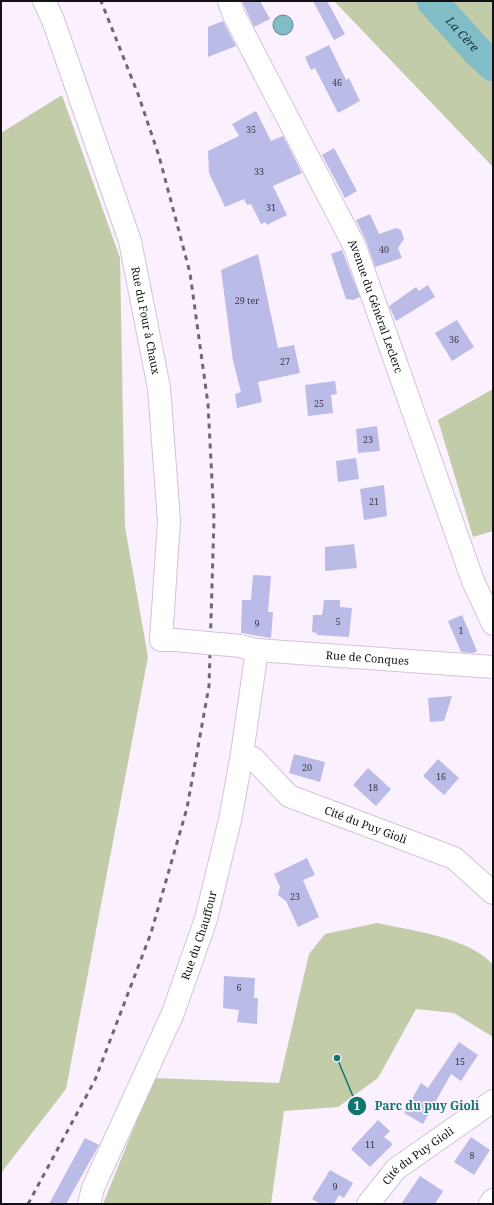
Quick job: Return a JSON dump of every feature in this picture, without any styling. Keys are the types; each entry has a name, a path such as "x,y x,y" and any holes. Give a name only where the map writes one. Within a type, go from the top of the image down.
{"street":[{"name":"Rue du Four à Chaux","path":"44,1 53,20 130,241 159,388 169,521 161,640 175,640"},
{"name":"Avenue du Général Leclerc","path":"229,1 234,15 355,247 474,581 493,624"},
{"name":"Rue de Conques","path":"175,640 249,648 493,667"},
{"name":"Rue du Chauffour","path":"89,1204 93,1188 173,1013 206,919 230,820 242,754 249,648"},
{"name":"Cité du Puy Gioli","path":"242,754 253,758 289,796 454,858 493,893"},
{"name":"Cité du Puy Gioli","path":"368,1204 396,1169 493,1101"},
{"path":"490,1204 493,1200"}],"green space":[{"path":"334,1 493,1 493,167"},
{"path":"62,95 120,258 125,527 148,657 66,1089 1,1173 1,133"},
{"path":"493,389 493,531 473,537 438,420"},
{"path":"377,923 439,936 470,948 483,956 493,965 493,1037 454,1013 416,1009 378,1078 338,1107 284,1111 271,1204 103,1204 154,1078 279,1083 309,954 325,934"}],"water":[{"path":"283,15 290,18 293,25 290,32 283,35 276,32 273,25 276,18"}],"building":[{"path":"242,1 260,1 270,19 254,27"},
{"path":"313,1 327,1 345,34 334,40"},
{"path":"223,21 236,46 208,57 208,27"},
{"path":"329,45 346,80 349,78 360,101 338,113 315,68 311,70 305,57"},
{"path":"256,111 271,141 283,136 302,173 273,186 287,215 267,225 265,222 261,224 251,204 247,205 244,199 225,207 209,173 208,151 239,136 232,124"},
{"path":"334,148 357,191 345,198 322,155"},
{"path":"370,214 379,234 396,228 401,230 404,239 398,248 402,258 375,267 367,243 356,220"},
{"path":"342,250 360,297 353,300 346,299 331,254"},
{"path":"258,254 278,348 294,345 300,373 258,382 262,402 237,408 235,394 241,392 233,361 221,270"},
{"path":"428,285 435,297 396,321 389,306 416,287 419,291"},
{"path":"457,320 474,347 452,361 435,333"},
{"path":"335,381 337,394 331,395 333,413 308,416 305,385"},
{"path":"377,426 380,451 358,453 356,429"},
{"path":"356,458 359,479 338,482 336,461"},
{"path":"384,485 387,516 364,520 360,489"},
{"path":"354,544 357,568 325,571 325,547"},
{"path":"253,575 271,576 268,612 273,612 271,638 241,633 242,600 251,600"},
{"path":"324,600 340,600 340,607 352,608 349,637 317,635 317,633 312,632 313,615 322,615"},
{"path":"462,615 477,651 473,653 461,652 448,621"},
{"path":"452,696 444,721 430,722 428,698"},
{"path":"294,754 325,762 320,782 289,773"},
{"path":"438,759 459,778 444,795 423,776"},
{"path":"368,768 391,789 376,806 353,785"},
{"path":"307,858 315,875 303,880 319,917 298,927 286,901 278,895 280,887 274,874"},
{"path":"224,976 255,978 254,998 258,998 257,1024 237,1022 239,1010 223,1008"},
{"path":"459,1042 478,1055 461,1081 451,1074 423,1124 404,1113 421,1083 428,1088"},
{"path":"378,1120 390,1131 384,1137 393,1144 370,1167 351,1149"},
{"path":"471,1137 490,1150 474,1175 454,1162"},
{"path":"85,1138 99,1145 66,1204 49,1204"},
{"path":"330,1170 353,1183 344,1198 339,1195 334,1204 321,1204 312,1199"},
{"path":"420,1176 443,1191 435,1204 401,1204"}],"waterway":[{"name":"La Cère","path":"432,1 479,53 493,66"}],"railway":[{"path":"28,1204 95,1080 151,933 187,808 209,686 214,519 208,404 190,273 159,156 138,94 101,1"}],"place":[{"name":"Parc du puy Gioli","path":"337,1058"}]}
